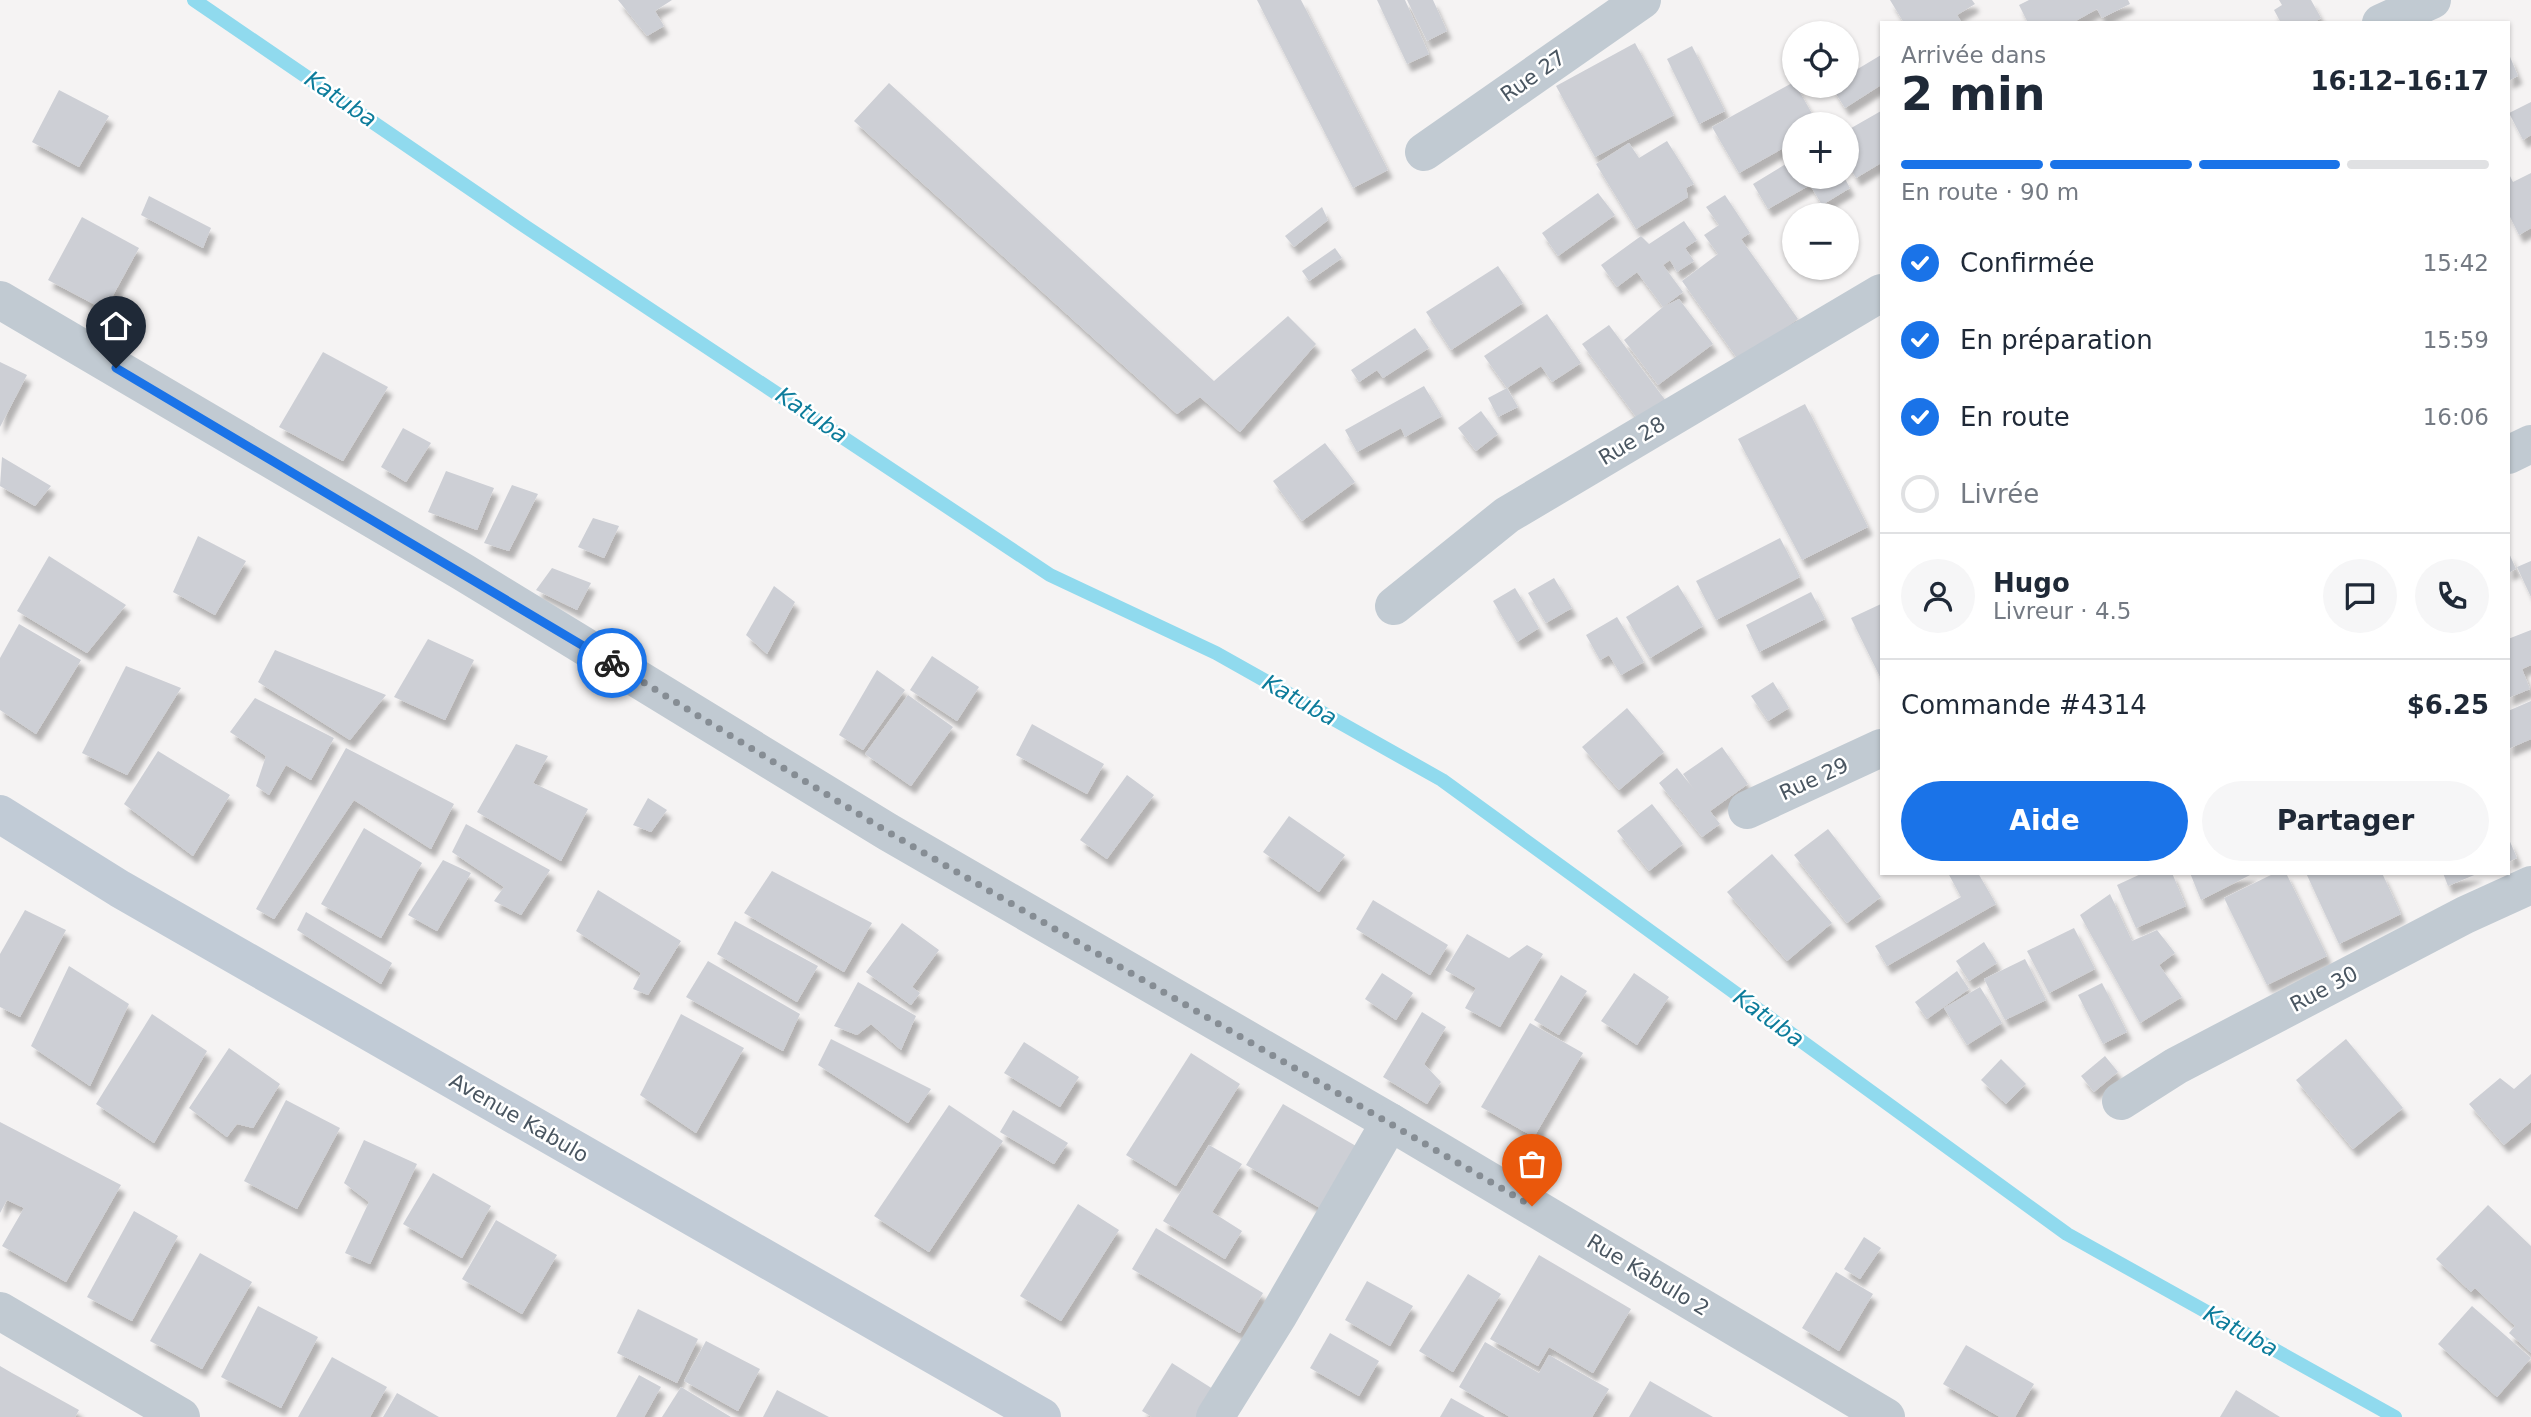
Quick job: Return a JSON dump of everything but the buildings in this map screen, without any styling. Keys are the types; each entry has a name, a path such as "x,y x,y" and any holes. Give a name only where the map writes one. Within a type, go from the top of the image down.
{"street":[{"name":"Rue 27","path":"1424,152 1642,0"},
{"path":"2385,21 2432,0"},
{"name":"Rue 28","path":"1394,606 1507,515 1880,294"},
{"name":"Rue Kabulo 2","path":"0,300 463,572 888,832 1390,1122 1886,1417"},
{"path":"2510,454 2531,444"},
{"name":"Rue 29","path":"1747,810 1880,748"},
{"name":"Avenue Kabulo","path":"0,814 120,889 1042,1417"},
{"name":"Rue 30","path":"2121,1101 2176,1066 2465,915 2531,884"},
{"path":"1215,1417 1278,1316 1390,1122"},
{"path":"0,1311 181,1417"}],"waterway":[{"name":"Katuba","path":"194,0 526,227 1050,575 1216,653 1442,780 2067,1234 2395,1417"}],"way so far":[{"path":"612,663 888,832 1532,1206"}],"route":[{"path":"116,368 612,663"}]}
